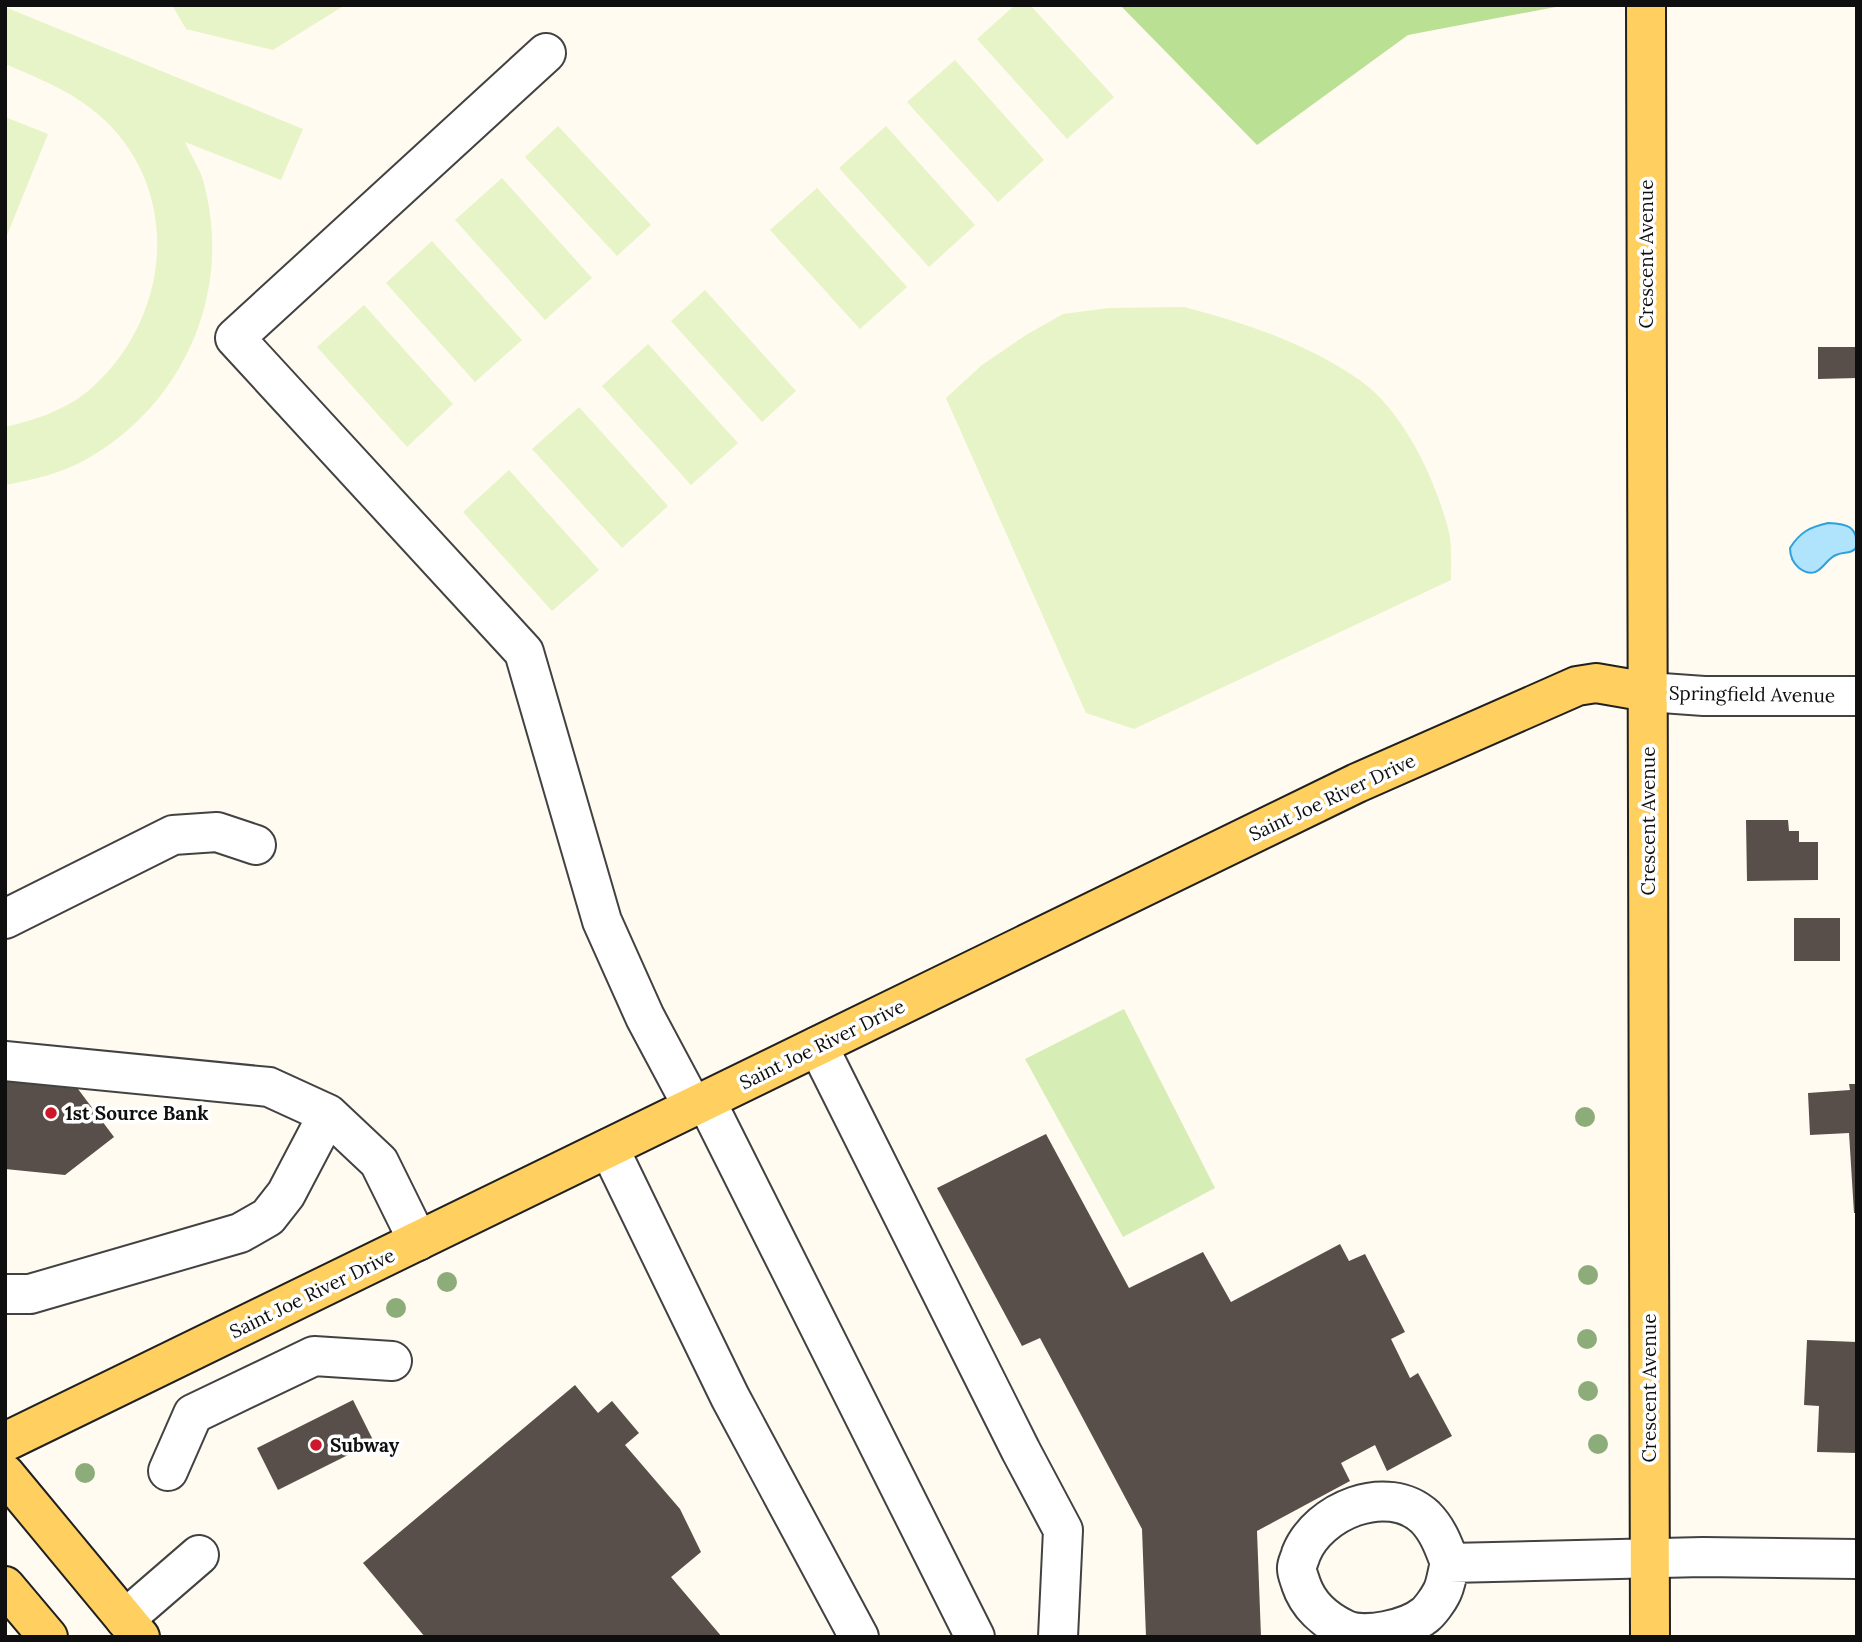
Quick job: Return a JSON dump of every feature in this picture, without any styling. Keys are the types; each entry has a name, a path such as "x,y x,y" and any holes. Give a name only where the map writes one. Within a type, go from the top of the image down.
{"main road":[{"name":"Crescent Avenue","path":"1646,5 1650,1637"},
{"name":"Saint Joe River Drive","path":"5,1442 1357,783 1577,686 1597,683 1648,692"},
{"path":"5,1474 132,1628"},
{"path":"5,1586 48,1637"}],"street":[{"path":"546,53 235,338 524,652 602,921 645,1017 700,1104 975,1637"},
{"name":"Springfield Avenue","path":"1648,692 1704,696 1857,696"},
{"path":"5,919 173,835 217,832 256,845"},
{"path":"818,1046 1063,1530 1058,1637"},
{"path":"5,1061 268,1087 328,1114 379,1162 418,1241"},
{"path":"5,1294 30,1294 240,1233 268,1217 286,1194 328,1114"},
{"path":"609,1148 730,1397 859,1637"},
{"path":"168,1471 193,1414 314,1356 392,1361"},
{"path":"132,1628 199,1555"},
{"path":"1450,1563 1857,1559"}],"green space":[{"path":"172,5 345,5 273,50 186,29"},
{"path":"1015,5 1030,5 1114,97 1067,139 977,39"},
{"path":"1120,5 1566,5 1408,35 1257,145"},
{"path":"5,7 303,129 281,180 185,142 203,180 211,221 212,262 206,302 193,340 175,375 151,407 121,435 87,459 47,475 5,485 5,427 38,418 69,404 88,391 116,362 137,329 151,293 157,255 155,217 145,180 127,146 99,115 77,99 5,64"},
{"path":"955,60 1044,160 998,202 907,102"},
{"path":"5,117 48,134 5,240"},
{"path":"558,126 651,225 617,256 525,157"},
{"path":"886,126 975,225 929,267 839,168"},
{"path":"502,178 592,278 545,320 455,220"},
{"path":"817,188 907,287 860,329 770,230"},
{"path":"432,241 522,340 475,382 386,283"},
{"path":"705,290 796,391 762,422 671,321"},
{"path":"364,305 453,404 407,447 317,347"},
{"path":"1184,307 1276,336 1320,356 1361,381 1377,395 1405,429 1436,491 1449,532 1451,580 1134,729 1086,713 946,398 982,365 1063,314 1109,308"},
{"path":"648,344 738,443 691,485 602,386"},
{"path":"579,407 668,506 622,548 532,449"},
{"path":"509,470 599,570 552,611 463,512"},
{"path":"1124,1009 1215,1188 1123,1237 1025,1059"}],"water":[{"path":"1828,523 1850,527 1857,540 1857,547 1832,557 1816,572 1806,572 1793,561 1790,548 1806,531"}],"building":[{"path":"1818,347 1857,347 1857,378 1818,379"},
{"path":"1746,820 1788,820 1789,831 1799,831 1799,842 1818,842 1818,880 1747,881"},
{"path":"1794,918 1840,918 1840,961 1794,961"},
{"name":"1st Source Bank","path":"5,1041 8,1041 16,1081 78,1089 114,1137 65,1175 5,1169"},
{"path":"1849,1084 1857,1084 1857,1213 1854,1213 1849,1133 1810,1135 1808,1093 1850,1090"},
{"path":"1046,1134 1129,1288 1203,1252 1231,1302 1340,1244 1349,1261 1365,1254 1405,1332 1391,1339 1410,1378 1418,1373 1452,1436 1387,1471 1375,1445 1341,1463 1350,1481 1257,1531 1261,1637 1146,1637 1142,1529 1040,1338 1022,1346 937,1188"},
{"path":"1807,1340 1857,1342 1857,1453 1817,1452 1819,1406 1804,1405"},
{"path":"575,1385 598,1413 612,1401 639,1433 625,1445 680,1509 701,1552 671,1577 722,1637 425,1637 363,1563"},
{"name":"Subway","path":"353,1400 374,1442 278,1490 257,1448"}],"place":[{"name":"1st Source Bank","path":"51,1113"},
{"name":"Subway","path":"316,1445"}]}
